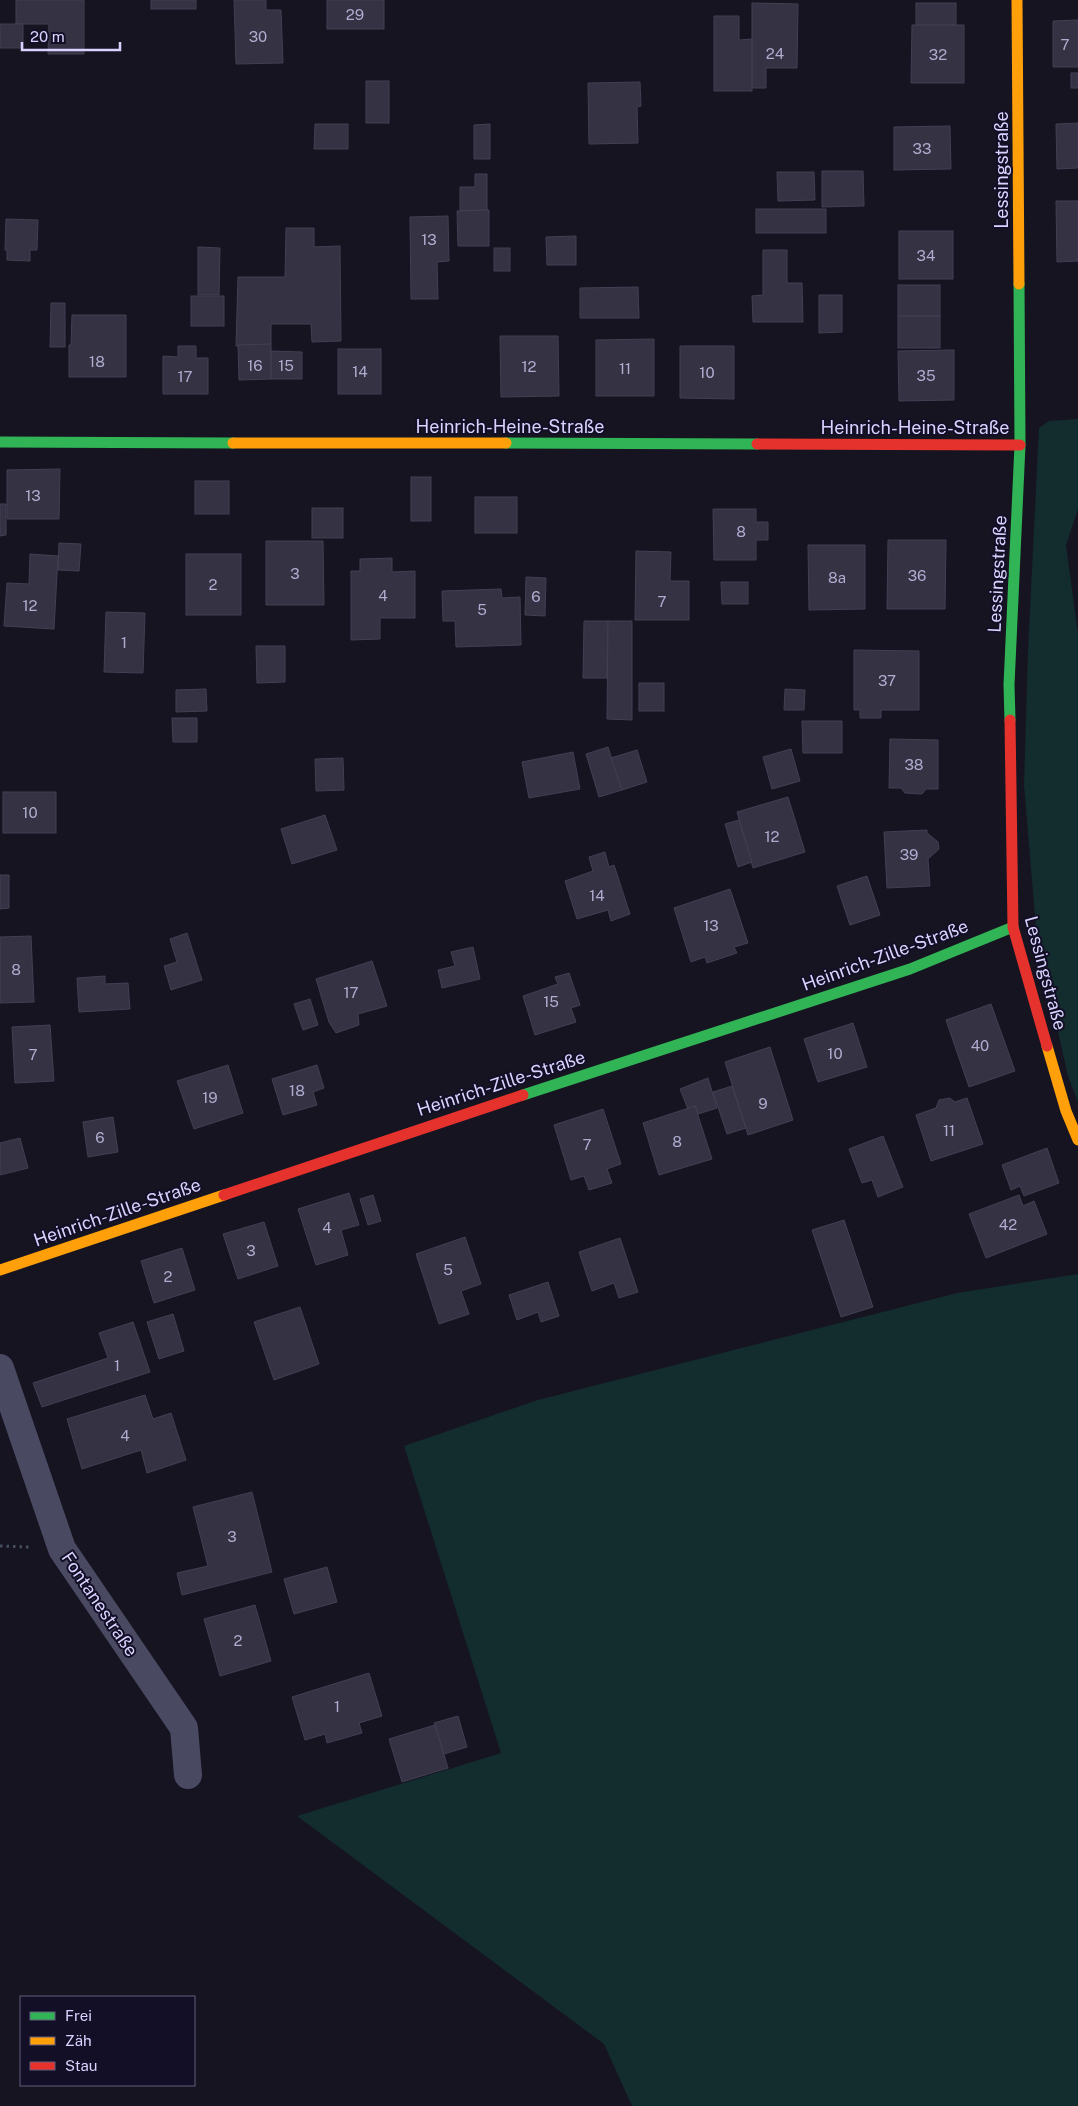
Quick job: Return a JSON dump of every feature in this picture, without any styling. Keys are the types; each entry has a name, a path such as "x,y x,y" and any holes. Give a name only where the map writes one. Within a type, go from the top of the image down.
{"street":[{"name":"Lessingstraße","path":"1017,0 1020,445 1009,685 1013,927 1066,1111 1078,1140"},
{"name":"Heinrich-Heine-Straße","path":"0,442 1020,445"},
{"name":"Heinrich-Zille-Straße","path":"0,1270 568,1079 910,969 1013,927"},
{"name":"Fontanestraße","path":"0,1368 62,1549 184,1728 188,1775"}],"green space":[{"path":"1078,419 1078,509 1066,545 1078,634 1078,1102 1068,1076 1037,940 1024,785 1028,651 1039,428 1049,421"},
{"path":"1078,1274 1078,2106 632,2106 604,2044 297,1816 501,1753 404,1446 538,1400 957,1293"}],"building":[{"path":"16,0 84,0 84,54 48,54 49,24 16,24"},
{"path":"151,0 196,0 196,9 151,9"},
{"path":"234,0 266,0 266,10 281,10 283,63 236,64"},
{"path":"327,0 384,0 384,29 327,29"},
{"path":"752,3 798,4 797,68 766,68 766,88 752,88"},
{"path":"916,3 956,3 956,25 916,25"},
{"path":"714,16 739,16 739,40 752,39 752,91 714,91"},
{"path":"1078,20 1078,67 1053,67 1053,21"},
{"path":"0,24 23,24 23,48 0,48"},
{"path":"912,25 964,25 964,83 911,83"},
{"path":"1071,73 1078,73 1078,88 1071,88"},
{"path":"366,81 389,81 389,123 366,123"},
{"path":"640,82 641,106 637,107 638,143 589,144 588,83"},
{"path":"1078,123 1078,168 1057,169 1056,124"},
{"path":"315,124 348,124 348,149 314,149"},
{"path":"490,124 490,159 474,159 474,125"},
{"path":"950,126 951,169 894,170 894,127"},
{"path":"822,171 863,171 864,206 822,207"},
{"path":"777,172 814,172 815,200 778,201"},
{"path":"475,174 487,174 487,210 460,211 460,187 475,187"},
{"path":"1056,201 1078,201 1078,261 1057,262"},
{"path":"756,209 826,209 826,233 756,233"},
{"path":"489,210 489,246 458,246 457,211"},
{"path":"448,216 449,261 437,262 438,299 411,299 410,217"},
{"path":"6,219 38,220 37,250 30,250 30,261 7,260 7,250 5,250"},
{"path":"286,228 314,228 314,247 340,246 341,341 312,342 311,324 271,324 271,344 236,346 238,277 285,277"},
{"path":"899,231 953,231 953,279 899,279"},
{"path":"576,236 576,265 547,265 546,237"},
{"path":"198,247 220,248 219,295 198,295"},
{"path":"494,248 510,248 510,271 494,271"},
{"path":"763,250 787,250 787,283 802,283 803,322 753,322 752,296 763,295"},
{"path":"898,285 940,285 940,316 898,316"},
{"path":"638,287 639,318 580,318 580,288"},
{"path":"819,295 842,295 842,332 819,333"},
{"path":"191,296 224,296 224,326 191,326"},
{"path":"51,303 65,303 65,347 50,347"},
{"path":"72,315 126,315 126,377 69,377 69,345 71,345"},
{"path":"898,316 940,316 940,348 898,348"},
{"path":"500,336 558,336 559,396 501,397"},
{"path":"654,339 654,396 596,396 596,340"},
{"path":"271,344 271,379 239,380 238,345"},
{"path":"178,346 196,346 196,358 208,358 208,394 163,394 163,356 178,357"},
{"path":"680,346 734,346 734,399 680,398"},
{"path":"338,349 381,349 381,394 338,394"},
{"path":"954,350 954,400 899,401 898,351"},
{"path":"271,351 302,352 302,379 271,379"},
{"path":"60,469 59,519 7,519 7,470"},
{"path":"411,477 431,477 431,521 411,521"},
{"path":"195,481 229,481 229,514 195,514"},
{"path":"475,497 517,497 517,533 475,533"},
{"path":"0,504 6,504 6,535 0,536"},
{"path":"312,508 343,508 343,538 312,538"},
{"path":"713,509 756,509 756,522 768,522 768,540 756,540 756,560 714,560"},
{"path":"888,540 946,540 945,609 887,609"},
{"path":"266,541 323,541 324,605 266,605"},
{"path":"59,543 81,544 79,571 58,570"},
{"path":"808,545 865,545 865,609 809,610"},
{"path":"636,551 671,552 670,581 689,581 689,620 635,620"},
{"path":"30,554 58,556 54,629 4,626 7,583 29,584"},
{"path":"186,554 241,554 241,615 186,615"},
{"path":"392,558 392,572 415,571 415,618 380,618 380,639 351,640 351,571 360,571 360,559"},
{"path":"526,577 546,578 545,616 525,615"},
{"path":"721,582 748,582 748,604 722,604"},
{"path":"501,589 502,598 520,597 521,645 456,647 455,621 443,621 442,591"},
{"path":"106,612 145,613 143,673 104,672"},
{"path":"584,621 608,621 607,678 583,678"},
{"path":"608,621 632,621 632,720 607,719"},
{"path":"256,646 285,646 285,682 257,683"},
{"path":"854,650 919,651 919,710 881,710 881,718 860,718 860,710 854,710"},
{"path":"639,683 664,683 664,711 639,711"},
{"path":"206,689 207,711 176,712 176,690"},
{"path":"785,689 805,690 804,710 784,710"},
{"path":"172,718 197,718 197,742 173,742"},
{"path":"802,721 842,721 842,753 803,753"},
{"path":"890,739 938,740 938,789 926,789 922,794 905,793 901,788 889,788"},
{"path":"608,747 622,790 599,797 586,754"},
{"path":"791,749 800,781 772,789 763,757"},
{"path":"637,750 647,782 622,790 611,758"},
{"path":"573,752 580,789 529,798 522,762"},
{"path":"343,758 344,790 316,791 315,759"},
{"path":"3,792 56,792 56,833 3,833"},
{"path":"788,797 805,852 753,868 737,812"},
{"path":"325,815 337,850 292,864 281,829"},
{"path":"739,820 752,862 738,867 725,824"},
{"path":"927,830 927,833 938,842 939,849 928,859 930,886 887,888 884,832"},
{"path":"605,852 609,867 614,865 630,914 611,921 608,910 577,919 565,881 593,871 589,857"},
{"path":"0,875 9,875 9,908 0,909"},
{"path":"867,876 880,915 850,925 837,886"},
{"path":"730,889 748,943 734,947 737,953 707,963 705,957 691,962 674,908"},
{"path":"187,933 202,980 171,990 164,966 177,962 170,939"},
{"path":"31,936 34,1002 0,1003 0,937"},
{"path":"473,947 480,979 442,988 438,970 455,966 451,952"},
{"path":"372,961 387,1006 358,1014 359,1025 336,1033 329,1022 316,979"},
{"path":"569,973 580,1005 571,1008 576,1022 535,1035 523,996 558,984 555,977"},
{"path":"105,976 105,984 128,983 130,1009 79,1012 77,978"},
{"path":"310,999 318,1025 303,1030 294,1004"},
{"path":"991,1004 1015,1071 969,1087 946,1020"},
{"path":"853,1023 867,1067 818,1082 804,1039"},
{"path":"50,1025 54,1081 15,1083 12,1027"},
{"path":"770,1047 793,1120 748,1135 725,1062"},
{"path":"228,1065 243,1113 194,1129 177,1081"},
{"path":"317,1065 324,1088 313,1092 317,1105 283,1115 272,1079"},
{"path":"708,1078 717,1108 698,1114 695,1106 688,1109 680,1089"},
{"path":"732,1086 746,1128 727,1134 713,1092"},
{"path":"950,1098 955,1102 967,1098 983,1144 931,1161 916,1115 936,1108 939,1100"},
{"path":"695,1106 712,1159 659,1175 643,1123"},
{"path":"603,1109 621,1164 607,1169 612,1183 589,1190 584,1176 571,1180 554,1125"},
{"path":"113,1117 118,1152 88,1157 83,1122"},
{"path":"883,1136 903,1187 878,1197 872,1180 862,1183 849,1149"},
{"path":"20,1138 28,1168 0,1175 0,1143"},
{"path":"1047,1148 1059,1183 1024,1196 1020,1186 1011,1190 1002,1165"},
{"path":"349,1193 359,1225 341,1230 348,1255 316,1265 298,1209"},
{"path":"373,1195 381,1221 368,1225 360,1199"},
{"path":"1019,1195 1023,1206 1034,1201 1047,1234 986,1258 969,1214"},
{"path":"844,1220 873,1307 841,1317 812,1230"},
{"path":"264,1222 278,1266 238,1279 223,1234"},
{"path":"465,1237 481,1284 461,1291 469,1314 439,1324 416,1254"},
{"path":"620,1238 638,1292 619,1298 614,1283 592,1291 579,1252"},
{"path":"182,1248 195,1290 154,1303 141,1261"},
{"path":"548,1282 559,1316 541,1322 538,1312 517,1320 509,1295"},
{"path":"300,1307 319,1364 274,1380 254,1322"},
{"path":"173,1314 184,1351 159,1359 147,1322"},
{"path":"133,1322 150,1372 42,1407 33,1383 108,1358 99,1333"},
{"path":"145,1395 153,1419 171,1413 186,1460 147,1473 141,1450 82,1469 67,1419"},
{"path":"252,1492 272,1572 182,1595 177,1573 208,1566 193,1507"},
{"path":"327,1567 337,1602 294,1614 284,1579"},
{"path":"255,1605 271,1661 220,1676 204,1619"},
{"path":"369,1673 382,1716 359,1723 362,1733 327,1743 325,1734 305,1740 292,1697"},
{"path":"458,1716 467,1747 444,1754 434,1723"},
{"path":"435,1725 448,1768 402,1782 389,1739"}],"traffic: fast":[{"path":"1010,720 1009,685 1020,445 1019,284"},
{"path":"0,442 233,443"},
{"path":"506,443 757,444"},
{"path":"523,1095 910,969 1013,927"}],"traffic: slow":[{"path":"1017,0 1019,284"},
{"path":"233,443 506,443"},
{"path":"1047,1046 1066,1111 1078,1140"},
{"path":"0,1270 224,1195"}],"traffic: jam":[{"path":"757,444 1020,445"},
{"path":"1010,720 1013,927 1047,1046"},
{"path":"224,1195 523,1095"}]}
